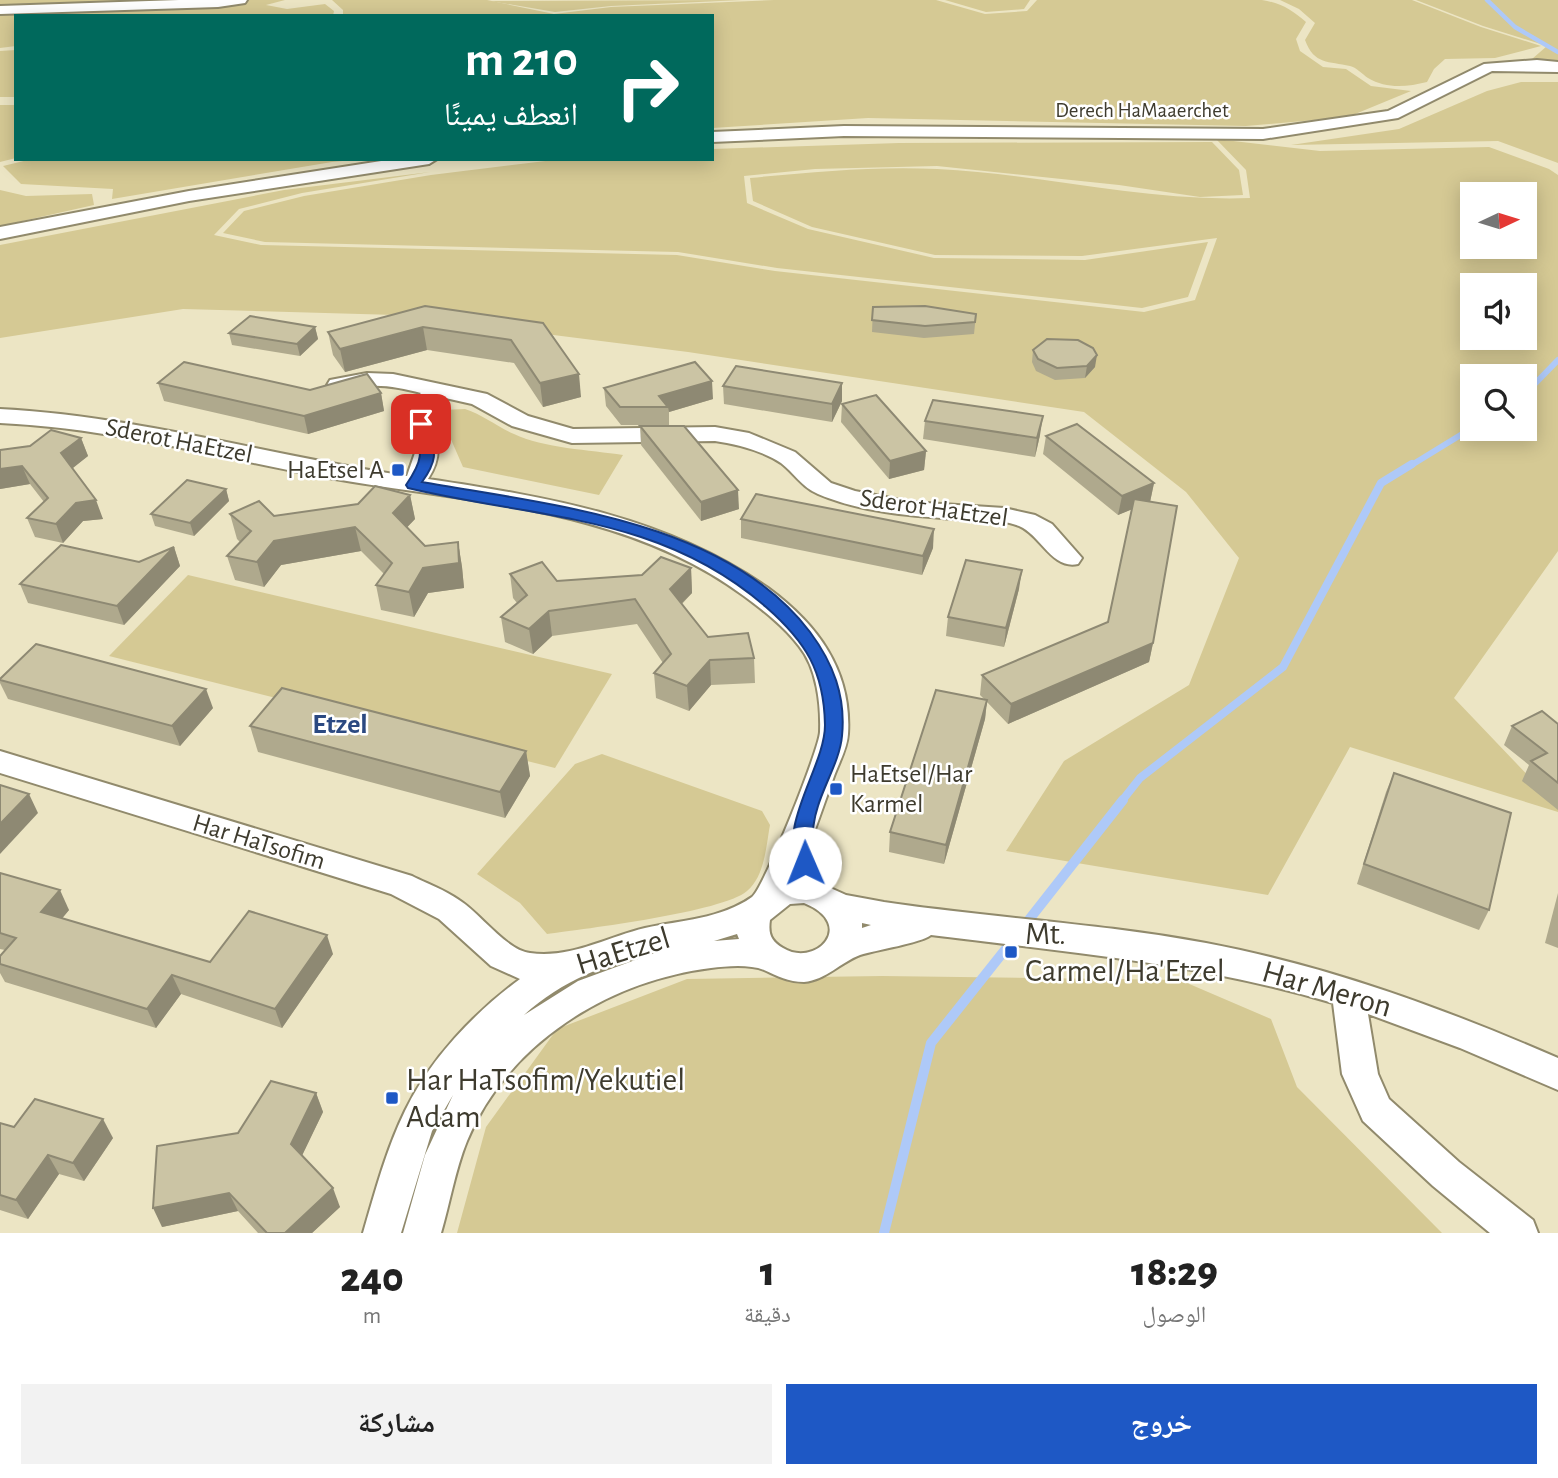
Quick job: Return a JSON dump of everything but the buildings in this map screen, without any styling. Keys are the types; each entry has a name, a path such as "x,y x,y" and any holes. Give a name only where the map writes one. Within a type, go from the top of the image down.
{"street":[{"path":"0,10 240,0"},
{"name":"Derech HaMaaerchet","path":"714,137 844,131 1263,134 1392,115 1489,67 1558,67"},
{"path":"0,233 188,196 416,161"},
{"name":"Sderot HaEtzel","path":"316,390 368,379 393,380 479,399 520,421 572,436 715,434 741,438 788,457 823,488 850,496 911,509 1004,515 1026,520 1043,529 1069,558"},
{"path":"413,485 425,467 429,454 427,439 416,414 436,390"},
{"name":"Sderot HaEtzel","path":"0,416 47,418 104,426 326,470 582,514 646,532 705,557 754,588 793,621 821,659 833,697 834,737 781,878 765,903"},
{"name":"Har HaTsofim","path":"0,762 401,885 448,909 513,964 528,969 547,969 572,964"},
{"name":"Sderot HaEtzel","path":"808,809 803,848 810,878 829,900"},
{"path":"798,890 829,900 845,917 848,930 841,948 824,962 810,966 786,965 769,957 757,944 753,932 754,919 765,903 783,892 798,890"},
{"name":"Har Meron","path":"829,900 886,916 1084,939 1205,957 1348,992 1442,1024 1558,1074"},
{"name":"HaEtzel","path":"498,1017 520,996 572,964 630,945 733,922 765,903"},
{"name":"Har Meron","path":"841,948 888,933 961,926"},
{"name":"HaEtzel","path":"422,1233 452,1132 477,1091 527,1031 567,1001 589,989 640,970 695,956 738,952 769,957"},
{"path":"382,1233 414,1130 441,1083 498,1017 506,987 506,973 501,956"},
{"path":"1348,992 1360,1074 1376,1110 1446,1174 1518,1233"}],"shaded area":[{"path":"0,0 285,0 266,5 287,9 325,4 334,11 333,14 14,14 14,46 0,48"},
{"path":"332,0 487,0 554,14 343,14 343,10"},
{"path":"742,0 611,6 555,12 490,1"},
{"path":"774,0 936,0 985,14 1027,11 1037,0 1262,0 1286,8 1306,22 1296,39 1300,51 1323,67 1346,69 1371,86 1411,91 1348,117 1246,126 868,118 714,128 714,14 554,14 611,7"},
{"path":"945,0 1030,0 1024,9 986,12"},
{"path":"1280,0 1412,0 1481,27 1541,46 1495,58 1445,59 1434,69 1427,82 1404,86 1389,85 1375,82 1352,67 1318,58 1305,40 1315,23 1299,9"},
{"path":"1416,0 1558,0 1558,62 1532,59 1547,46 1483,26"},
{"path":"14,50 14,97 0,97 0,51"},
{"path":"1521,82 1558,82 1558,163 1498,141 1291,145 1399,129 1487,91"},
{"path":"0,105 14,105 14,158 0,162"},
{"path":"1216,139 1320,151 1489,147 1549,169 1558,175 1558,551 1454,698 1558,807 1558,812 1350,747 1268,895 1006,851 1064,761 1189,685 1239,558 1186,492 1084,412 688,352 396,315 183,309 0,338 0,245 284,190 430,172 302,193 239,209 214,235 261,245 677,255 775,271 1144,312 1195,300 1217,238 1082,256 935,255 812,227 753,201 750,178 914,168 1016,176 1172,196 1250,198 1246,170"},
{"path":"1212,142 1239,170 1243,195 1200,197 1119,185 937,166 815,169 744,176 747,203 808,229 934,258 1085,260 1208,242 1188,297 1142,308 777,268 678,252 265,242 223,233 244,211 304,196 431,175 546,161 714,161 714,149 899,143"},
{"path":"24,161 342,161 112,199 113,189 21,184 3,166"},
{"path":"0,190 26,196 92,194 94,205 0,226"},
{"path":"465,409 526,439 623,455 599,495 463,467 443,421 442,410"},
{"path":"188,575 612,674 555,768 109,656"},
{"path":"602,754 762,811 770,825 764,860 753,885 733,899 683,913 547,934 520,903 477,874 575,764"},
{"path":"882,976 1180,980 1271,1019 1297,1087 1442,1233 457,1233 486,1127 557,1029 687,979"}],"waterway":[{"path":"1487,0 1515,27 1558,52"},
{"path":"1537,382 1558,360"},
{"path":"1410,466 1460,435"},
{"path":"1121,802 1140,778 1283,667 1381,483 1412,464"},
{"path":"1024,926 1123,800"},
{"path":"884,1233 931,1043 1016,936"}],"place":[{"name":"HaEtsel A","path":"398,470"},
{"name":"HaEtsel/Har Karmel","path":"836,789"},
{"name":"Mt. Carmel/Ha'Etzel","path":"1011,952"},
{"name":"Har HaTsofim/Yekutiel Adam","path":"392,1098"}],"district":[{"name":"Etzel","path":"340,725"}],"route":[{"path":"421,424 429,454 425,467 413,485 582,514 646,532 705,557 754,588 793,621 821,659 833,697 834,737 808,809 803,848 805,863"}]}
